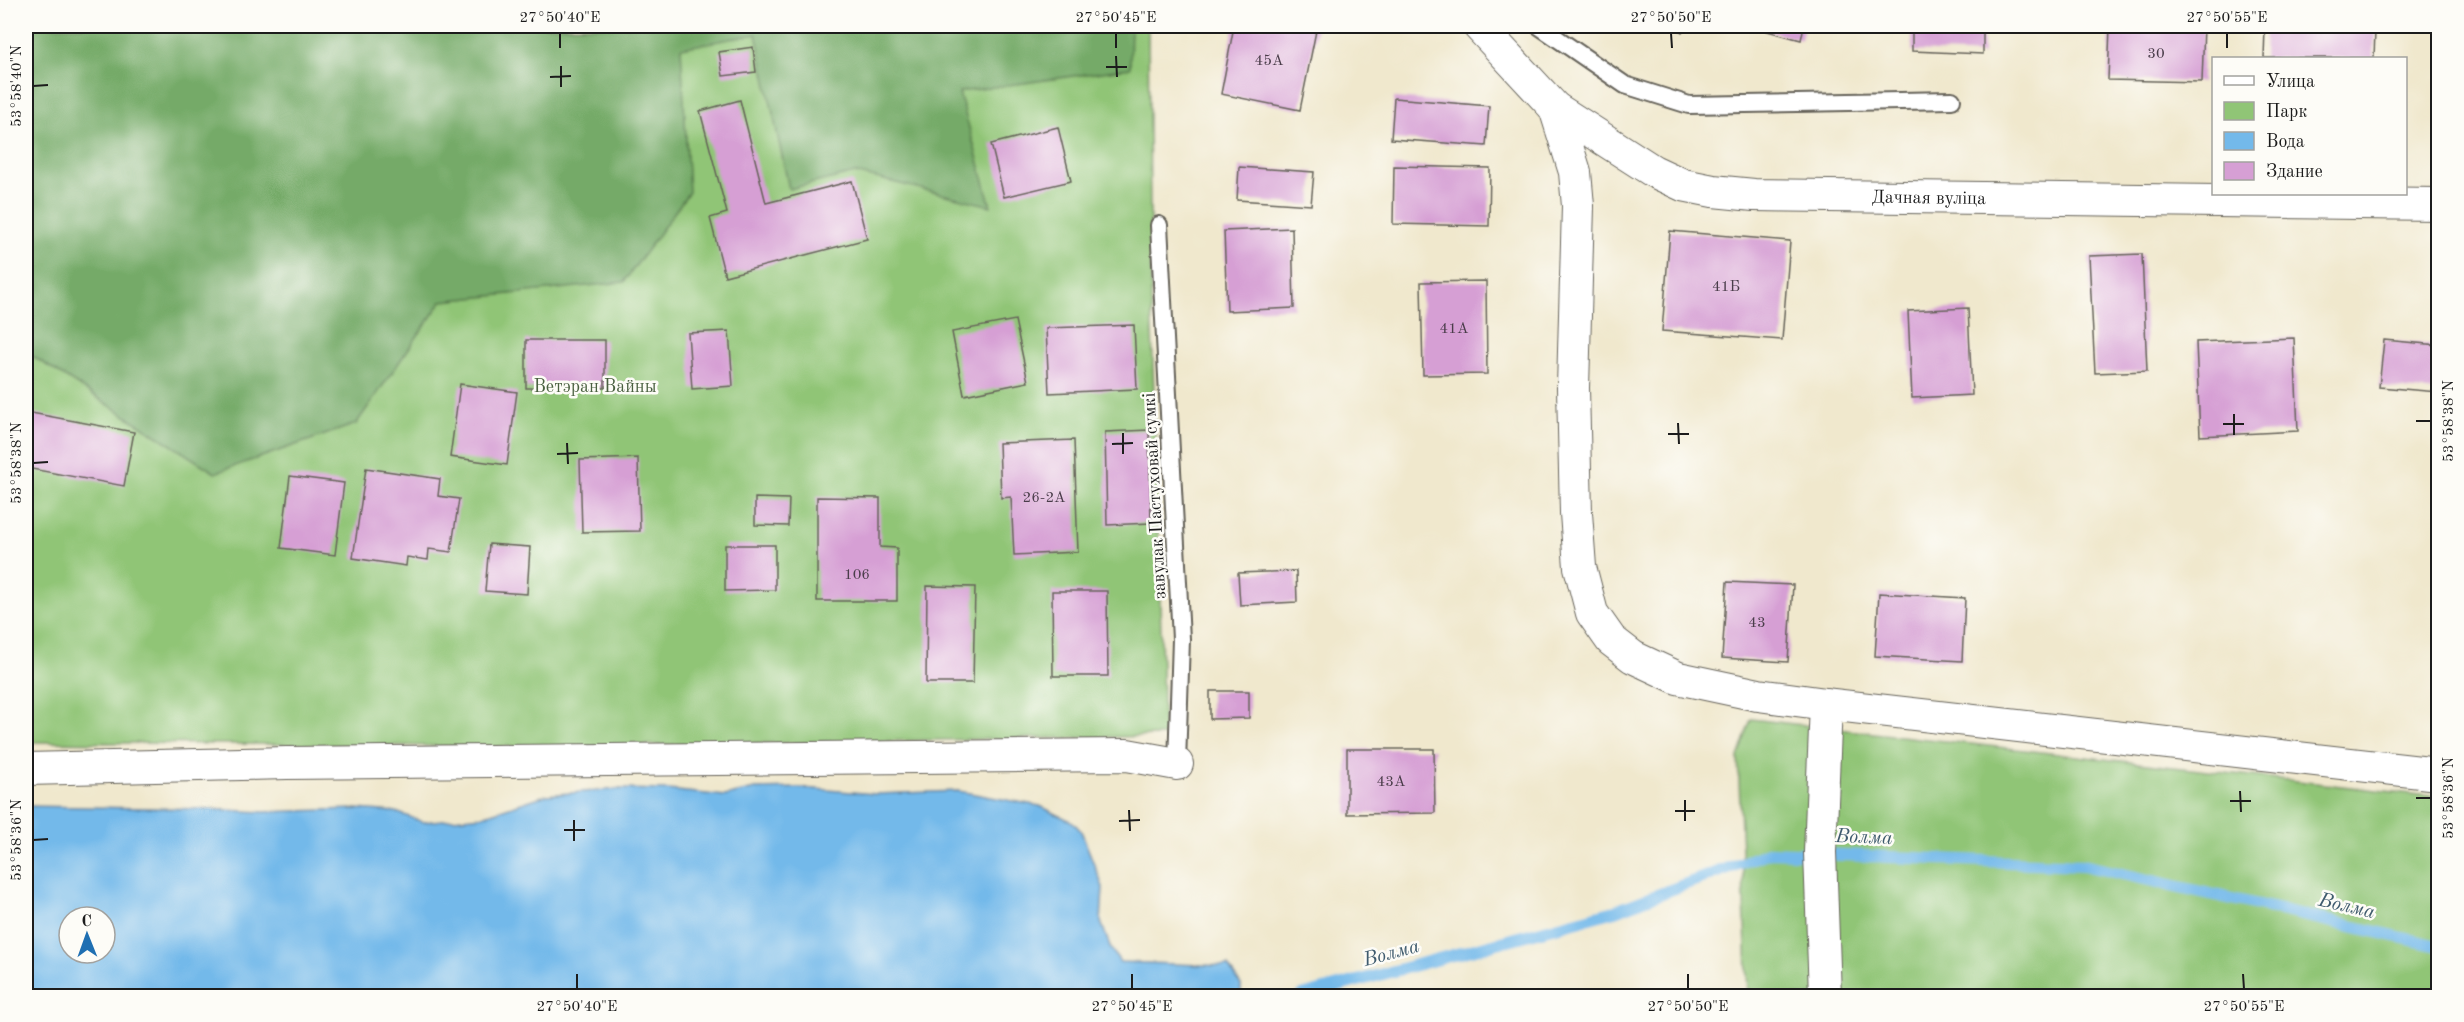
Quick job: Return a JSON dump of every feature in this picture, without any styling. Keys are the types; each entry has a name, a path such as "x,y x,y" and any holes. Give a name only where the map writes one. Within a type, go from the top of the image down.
{"street":[{"name":"Дачная вуліца","path":"1479,26 1556,108 1653,171 1683,185 1713,191 1754,195 2439,204"},
{"path":"1556,108 1575,172 1578,207 1573,388 1576,513 1580,567 1592,613 1611,640 1633,657 1678,678 1758,695 2439,774"},
{"path":"1825,996 1820,852 1826,704"},
{"path":"26,769 287,763 1127,754 1177,764"}],"lane":[{"path":"1539,26 1625,85 1689,105 1952,99"},
{"name":"завулак Пастуховай сумкі","path":"1159,225 1181,639 1177,764"}],"green space":[{"name":"Ветэран Вайны","path":"26,26 1148,26 1151,293 1164,736 545,747 26,742"},
{"path":"26,26 1131,26 1130,68 959,92 991,206 855,173 789,189 756,34 681,48 689,192 624,282 442,301 356,424 215,473 26,352"},
{"path":"1751,719 2438,797 2438,996 1748,996 1738,757"}],"water":[{"path":"802,788 876,794 958,791 1040,806 1073,822 1081,831 1103,887 1101,922 1111,949 1120,962 1228,966 1241,985 1241,996 26,996 26,806 263,812 356,809 396,812 423,822 482,816 546,795 619,789 668,790 725,796 755,789"}],"building":[{"path":"1234,26 1317,26 1300,110 1221,94"},
{"path":"1672,26 1687,26 1682,32"},
{"path":"1768,26 1804,26 1801,40 1767,31"},
{"path":"1912,26 1983,26 1983,54 1912,51"},
{"path":"2110,26 2204,26 2202,82 2108,80"},
{"path":"2265,28 2375,31 2374,57 2264,57"},
{"path":"753,47 756,72 723,76 719,52"},
{"path":"1394,98 1489,106 1486,146 1391,139"},
{"path":"740,100 766,203 852,181 867,239 725,276 710,218 727,213 700,111"},
{"path":"1058,127 1071,181 1004,197 991,144"},
{"path":"1394,166 1490,168 1489,226 1393,224"},
{"path":"1239,167 1314,172 1311,205 1237,200"},
{"path":"1292,228 1294,308 1227,311 1224,231"},
{"path":"1670,231 1790,241 1782,340 1662,331"},
{"path":"2142,254 2147,371 2095,373 2089,256"},
{"path":"1486,281 1487,374 1423,375 1421,282"},
{"path":"1968,308 1972,395 1912,398 1908,311"},
{"path":"1015,320 1028,382 964,395 952,332"},
{"path":"1134,325 1137,389 1049,393 1046,328"},
{"path":"729,331 733,386 692,389 688,333"},
{"path":"2294,338 2298,431 2200,436 2196,342"},
{"path":"526,340 605,340 605,388 526,388"},
{"path":"2384,340 2438,345 2438,392 2379,387"},
{"path":"460,384 517,392 507,465 450,457"},
{"path":"26,412 134,432 124,486 26,468"},
{"path":"1149,430 1151,523 1107,525 1105,432"},
{"path":"1074,440 1078,552 1014,555 1011,497 1001,498 999,443"},
{"path":"638,458 640,531 582,532 580,460"},
{"path":"366,468 440,479 438,496 459,499 451,552 429,549 428,560 407,557 406,566 353,558"},
{"path":"290,476 344,483 335,555 281,548"},
{"path":"817,497 880,498 880,547 897,548 897,601 817,601"},
{"path":"755,498 789,499 788,526 755,525"},
{"path":"489,544 530,547 527,594 485,591"},
{"path":"725,545 775,545 775,590 725,591"},
{"path":"1296,571 1297,602 1240,605 1238,573"},
{"path":"1727,582 1793,585 1788,662 1722,658"},
{"path":"927,586 975,587 973,683 926,683"},
{"path":"1052,591 1107,591 1108,676 1053,676"},
{"path":"1879,593 1965,598 1962,661 1875,656"},
{"path":"1210,691 1249,691 1249,718 1210,719"},
{"path":"1347,749 1434,749 1435,813 1347,814"}],"waterway":[{"name":"Волма","path":"1302,996 1615,911 1770,852 2083,865 2438,946"}]}
